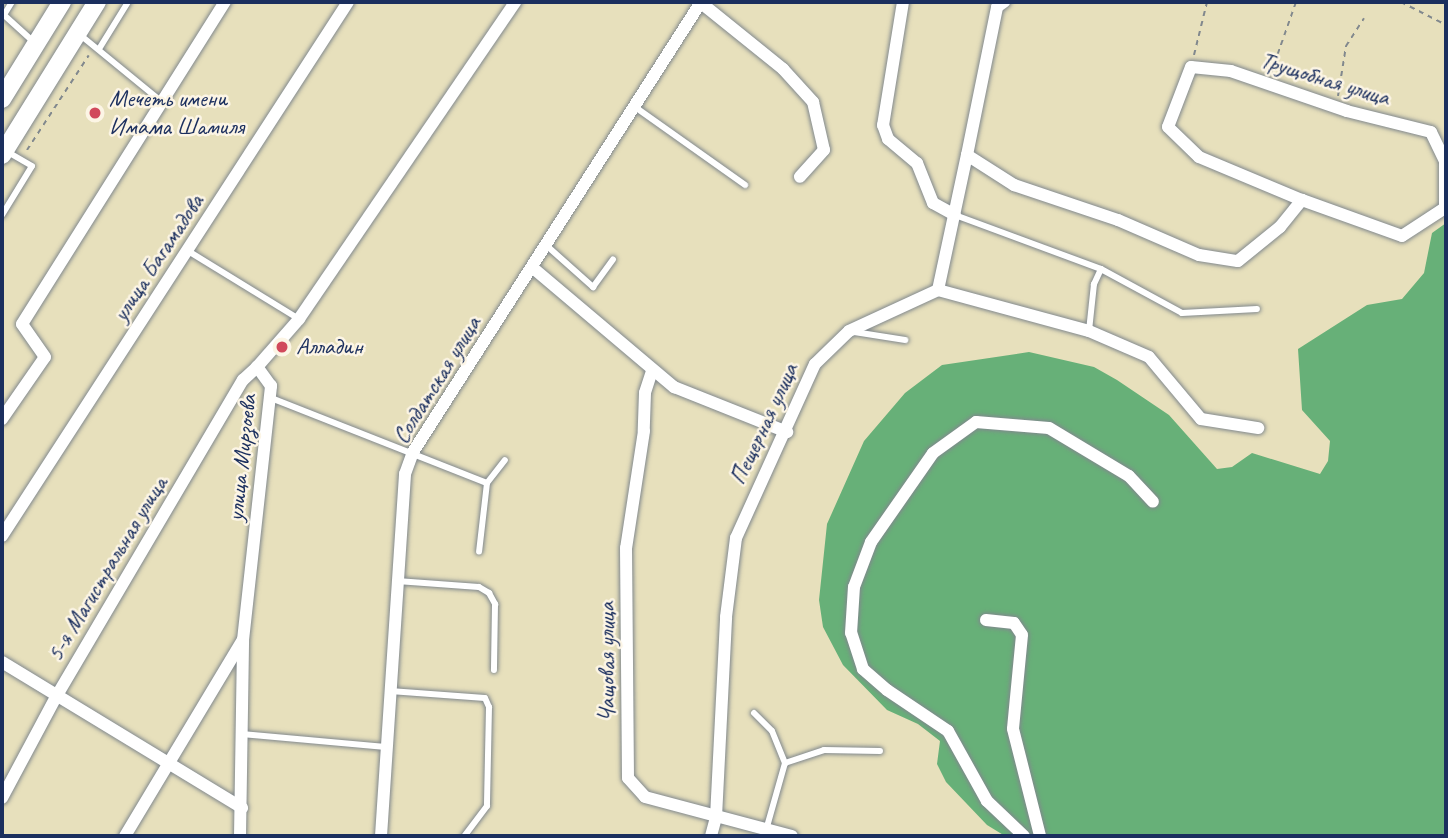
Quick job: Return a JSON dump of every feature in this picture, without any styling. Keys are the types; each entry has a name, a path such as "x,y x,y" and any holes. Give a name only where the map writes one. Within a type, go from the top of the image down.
{"main road":[{"path":"2,99 62,2"},
{"path":"3,152 97,2"}],"street":[{"path":"2,419 46,357 22,324 225,2"},
{"name":"улица Багамадова","path":"2,536 348,2"},
{"name":"улица Мирзоева","path":"240,836 243,640 271,398 271,386 257,367 299,319 515,2"},
{"path":"700,2 783,69 813,102 824,150 800,177"},
{"name":"Солдатская улица","path":"382,836 388,690 405,474 413,452 533,268 700,2"},
{"path":"902,2 883,125 888,139 922,170 925,192 933,204 955,215"},
{"path":"1004,2 997,7 938,290 1089,331 1149,357 1201,419 1258,428"},
{"name":"Трущобная улица","path":"1191,67 1231,71 1268,84 1337,107 1431,132 1445,161 1445,208 1402,236 1302,200 1199,156 1168,127 1191,67"},
{"path":"967,155 1014,185 1118,220 1199,255 1238,261 1280,227 1302,200"},
{"path":"533,268 674,387 787,432"},
{"name":"Пещерная улица","path":"711,836 716,817 726,617 736,538 787,432 815,364 849,331 938,290"},
{"name":"5-я Магистральная улица","path":"2,798 56,697 243,380 257,367"},
{"name":"Чащовая улица","path":"652,371 645,393 644,431 626,548 628,778 645,797 792,836"},
{"path":"1024,836 987,801 948,731 887,690 863,668 850,633 854,587 871,542 933,453 976,422 1049,428 1129,476 1153,502"},
{"path":"986,620 1014,623 1023,635 1013,729 1040,836"},
{"path":"124,836 169,767 243,640"},
{"path":"2,662 169,767 242,808"}],"lane":[{"path":"12,2 2,16 36,43"},
{"path":"99,49 128,2"},
{"path":"78,33 162,102"},
{"path":"635,107 746,185"},
{"path":"2,215 32,166 3,152"},
{"path":"955,215 1101,269 1182,313 1257,309"},
{"path":"547,246 593,287 613,258"},
{"path":"188,251 299,319"},
{"path":"1089,331 1094,284 1101,269"},
{"path":"849,331 905,340"},
{"path":"271,398 487,483"},
{"path":"479,552 487,483 505,460"},
{"path":"397,581 479,587 489,593 495,604 494,670"},
{"path":"388,690 485,698 489,707 487,806 464,836"},
{"path":"754,713 772,731 785,763 766,830"},
{"path":"242,734 385,747"},
{"path":"785,763 824,750 880,751"}],"path":[{"path":"1191,67 1207,2"},
{"path":"1268,84 1287,16 1296,2"},
{"path":"1401,2 1446,25"},
{"path":"1337,107 1346,46 1364,18"},
{"path":"21,160 74,75 99,49"}],"green space":[{"path":"1446,223 1446,836 1005,836 987,825 946,782 937,764 940,741 918,724 887,710 843,665 823,627 819,600 827,524 864,441 905,393 942,365 1029,352 1094,367 1117,380 1169,415 1217,469 1232,467 1252,453 1320,474 1328,461 1330,441 1302,410 1298,349 1367,305 1402,299 1424,273 1432,233"}],"place":[{"name":"Мечеть имени Имама Шамиля","path":"95,113"},
{"name":"Алладин","path":"282,347"}]}
